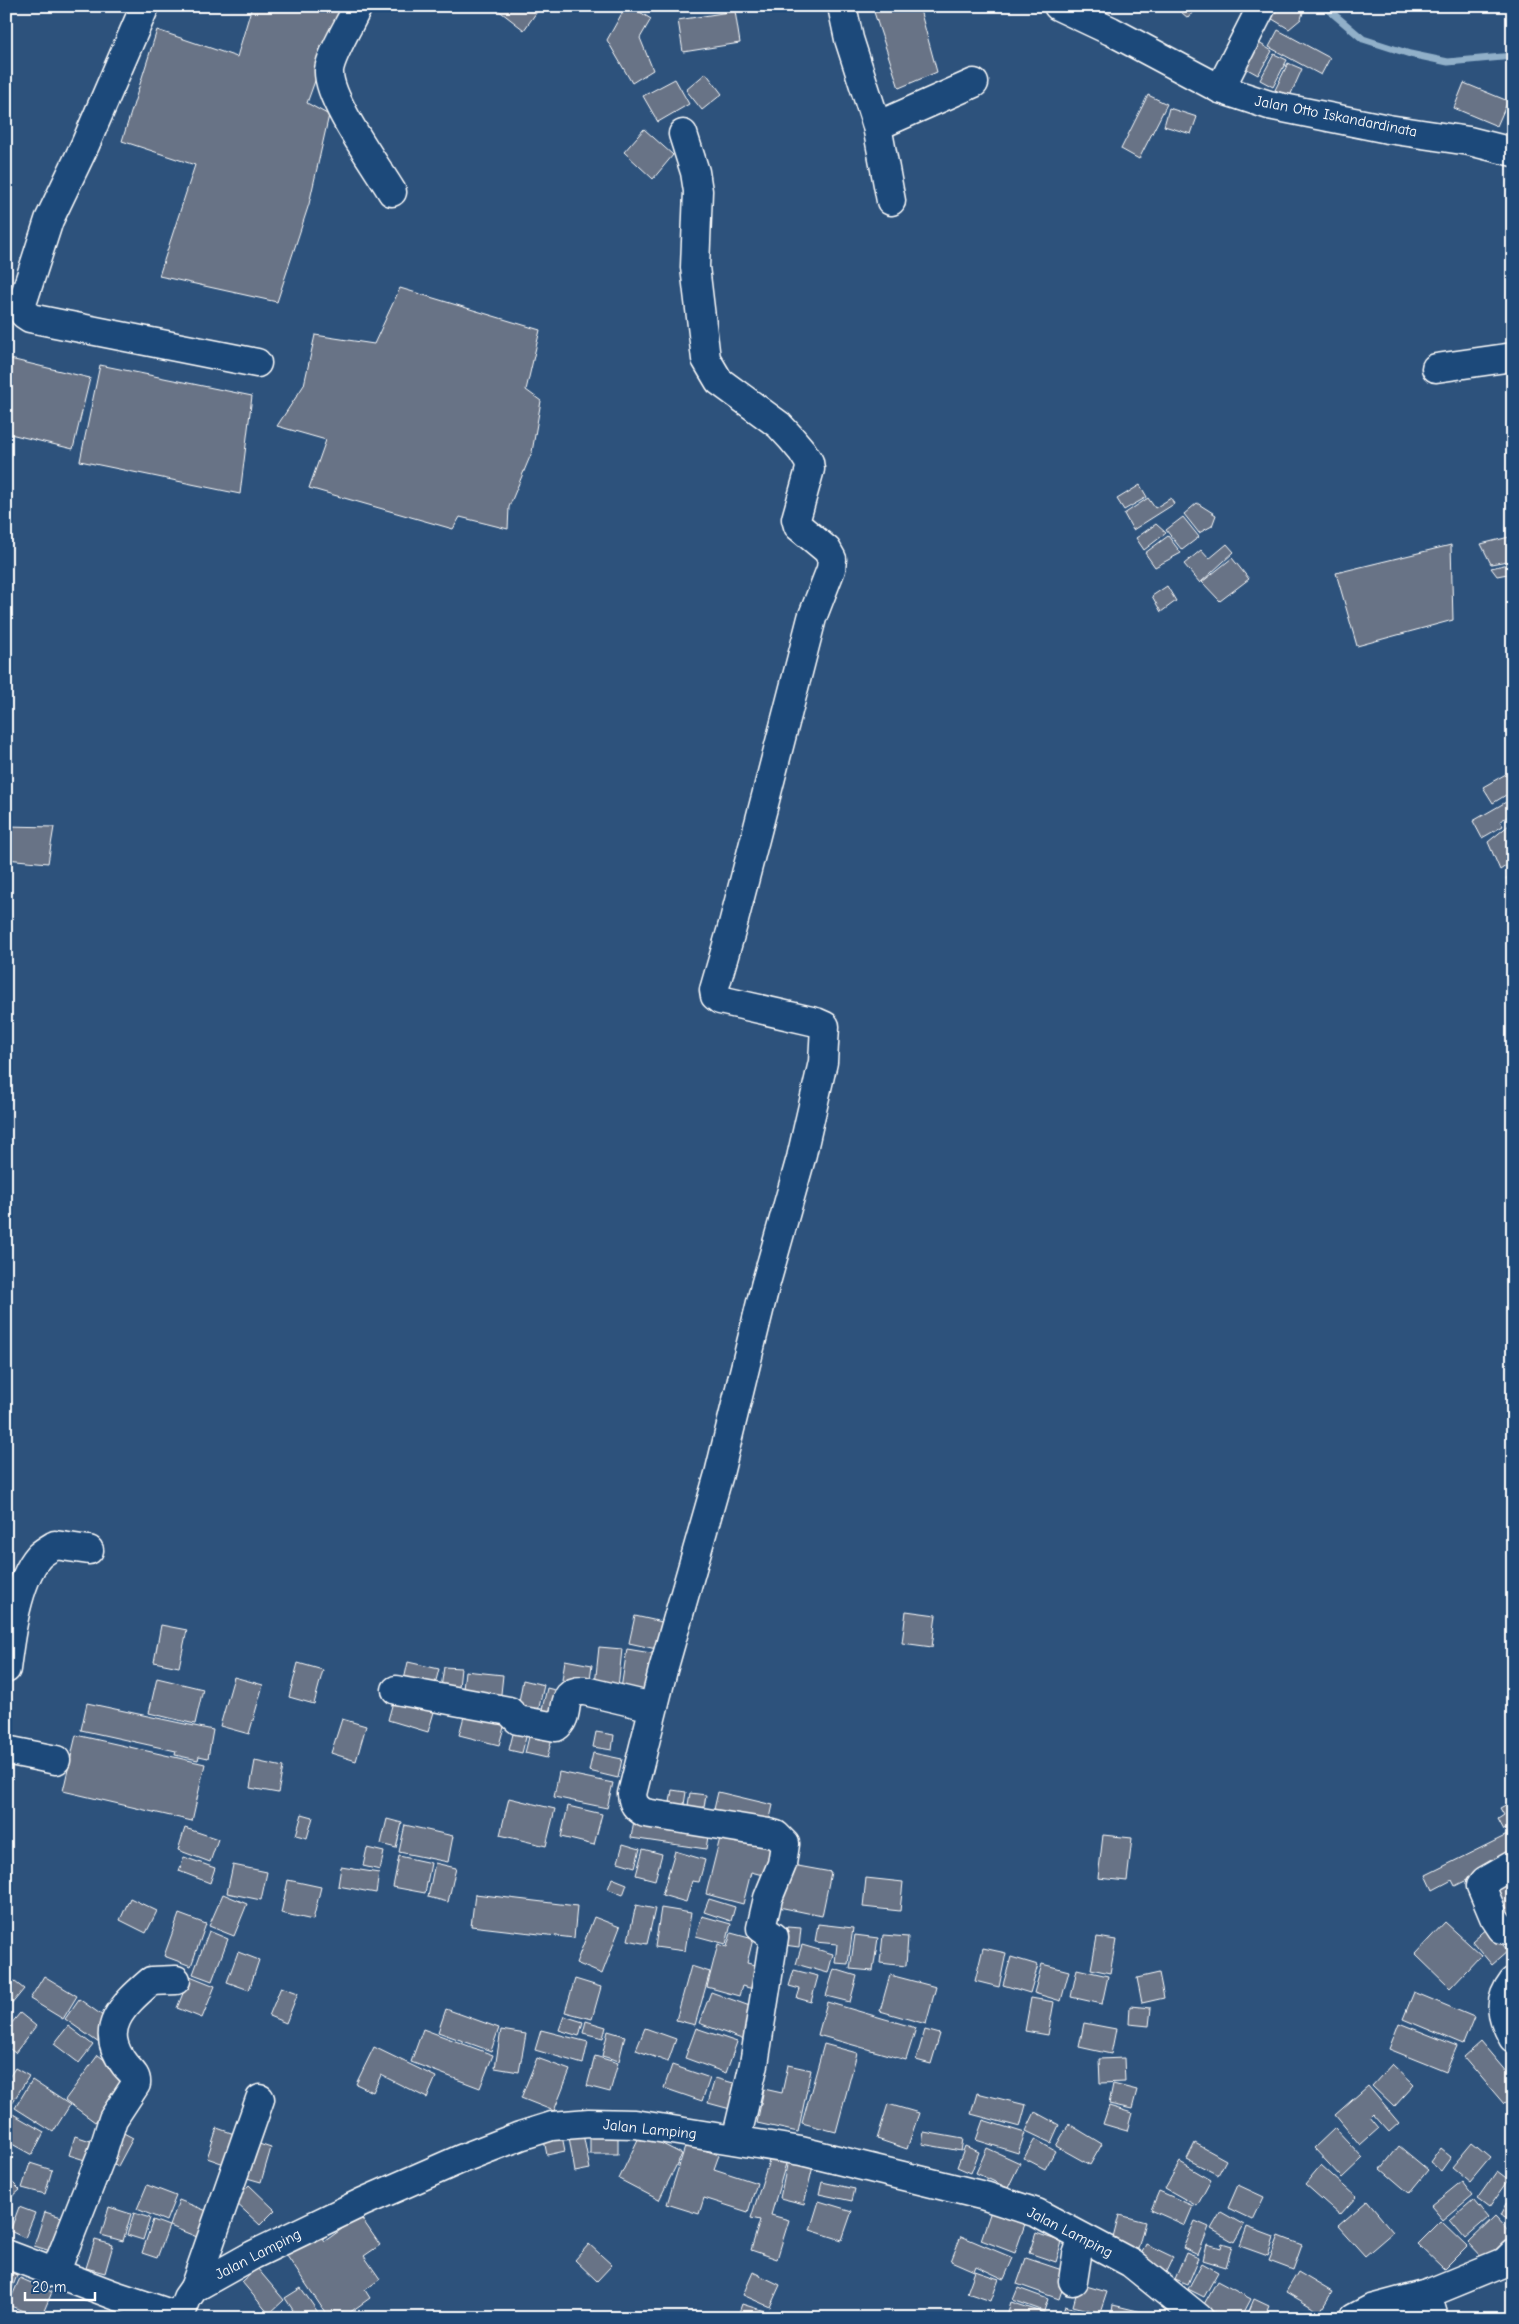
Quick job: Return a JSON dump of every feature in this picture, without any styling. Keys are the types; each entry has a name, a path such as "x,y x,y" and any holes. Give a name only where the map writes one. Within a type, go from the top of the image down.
{"street":[{"path":"145,6 49,220 21,307 24,314 30,318 257,363"},
{"path":"358,6 333,57 329,68 330,81 339,104 392,192"},
{"path":"842,6 849,39 877,126 891,201"},
{"name":"Jalan Otto Iskandardinata","path":"1058,6 1111,31 1220,89 1269,106 1388,129 1469,141 1513,152"},
{"path":"1220,89 1262,6"},
{"path":"877,126 974,83"},
{"path":"683,134 695,172 698,191 695,267 706,359 719,381 779,425 809,462 810,469 796,519 798,526 827,550 832,559 831,569 812,618 714,992 720,1000 816,1022 825,1026 823,1062 802,1158 765,1286 719,1474 653,1707 632,1794 633,1802 637,1809 645,1813 776,1835 785,1844 782,1864 768,1898 761,1928 774,1937 754,2064 736,2140"},
{"path":"1436,368 1513,357"},
{"path":"6,1669 11,1628 28,1573 39,1556 55,1545 89,1550"},
{"path":"396,1690 509,1710 518,1720 556,1726 562,1721 568,1697 574,1691 585,1691 653,1707"},
{"path":"6,1750 56,1760"},
{"path":"1513,1865 1485,1881 1481,1886 1490,1909 1502,1929 1513,1930"},
{"path":"55,2274 103,2151 113,2119 136,2084 135,2076 115,2049 111,2035 116,2020 151,1981 176,1980"},
{"path":"1513,1981 1504,1993 1502,2007 1505,2024 1513,2038"},
{"path":"6,2254 55,2274 180,2317 187,2298 194,2288 260,2099"},
{"name":"Jalan Lamping","path":"194,2288 253,2254 363,2202 461,2159 552,2126 590,2123 635,2124 810,2153 985,2196 1037,2213 1131,2263 1199,2318"},
{"path":"1073,2280 1077,2255 1084,2238"},
{"path":"1354,2318 1371,2309 1431,2306 1505,2262 1513,2254"}],"building":[{"path":"252,6 342,6 307,103 329,115 309,204 277,302 159,276 195,165 122,141 157,30 237,57"},
{"path":"493,6 541,6 524,30"},
{"path":"626,6 630,6 651,19 640,38 653,70 632,83 607,40"},
{"path":"872,6 919,6 937,72 899,88"},
{"path":"1174,6 1198,6 1188,18"},
{"path":"1275,6 1305,6 1301,19 1289,29 1269,17"},
{"path":"735,11 740,43 683,52 678,20"},
{"path":"1278,30 1330,58 1321,75 1269,47"},
{"path":"1254,40 1272,51 1258,75 1240,65"},
{"path":"1274,54 1287,60 1273,87 1260,80"},
{"path":"1288,63 1302,69 1290,96 1275,90"},
{"path":"706,73 722,94 702,110 686,90"},
{"path":"675,79 689,104 658,122 643,96"},
{"path":"1464,83 1508,101 1497,126 1454,108"},
{"path":"1148,95 1167,104 1139,159 1121,149"},
{"path":"1169,108 1197,117 1191,134 1164,126"},
{"path":"644,129 673,155 653,179 624,152"},
{"path":"400,288 540,330 526,390 541,401 532,452 509,507 508,529 460,517 453,529 309,488 326,440 277,426 304,385 315,335 374,344"},
{"path":"6,358 90,378 73,449 6,433"},
{"path":"100,365 252,396 240,494 80,461"},
{"path":"1140,485 1147,497 1124,510 1117,499"},
{"path":"1148,498 1155,508 1171,498 1174,504 1133,530 1124,514"},
{"path":"1197,503 1216,515 1212,526 1199,533 1184,514"},
{"path":"1183,517 1199,537 1182,550 1166,530"},
{"path":"1156,524 1166,533 1144,550 1136,538"},
{"path":"1168,536 1181,553 1155,567 1145,553"},
{"path":"1509,537 1513,560 1491,564 1481,544"},
{"path":"1227,544 1234,552 1200,583 1184,564 1201,550 1209,559"},
{"path":"1451,545 1453,620 1357,646 1336,573"},
{"path":"1232,558 1249,579 1220,601 1202,582"},
{"path":"1513,563 1513,573 1497,576 1491,568"},
{"path":"1167,586 1176,601 1161,612 1152,596"},
{"path":"1513,770 1513,804 1506,795 1493,803 1483,787"},
{"path":"1506,802 1512,814 1500,821 1503,826 1482,838 1473,821"},
{"path":"1509,825 1513,831 1513,861 1500,870 1488,842"},
{"path":"6,826 54,827 48,863 6,859"},
{"path":"1513,875 1513,890 1506,878"},
{"path":"906,1611 936,1615 932,1647 902,1643"},
{"path":"635,1616 667,1623 661,1650 629,1643"},
{"path":"161,1625 187,1630 179,1667 154,1662"},
{"path":"599,1647 622,1649 618,1688 595,1685"},
{"path":"627,1649 657,1654 651,1693 621,1689"},
{"path":"565,1660 592,1665 589,1685 562,1680"},
{"path":"408,1662 439,1669 432,1696 402,1689"},
{"path":"298,1663 323,1670 314,1704 289,1697"},
{"path":"444,1667 461,1668 458,1697 440,1695"},
{"path":"465,1671 503,1675 500,1703 462,1699"},
{"path":"234,1677 263,1685 249,1734 220,1726"},
{"path":"157,1678 203,1689 195,1724 149,1713"},
{"path":"523,1680 544,1685 537,1716 517,1712"},
{"path":"547,1688 567,1693 559,1722 540,1718"},
{"path":"396,1691 437,1702 428,1732 388,1720"},
{"path":"87,1703 213,1730 208,1758 199,1756 198,1760 175,1755 176,1751 81,1730"},
{"path":"467,1705 507,1716 499,1745 459,1735"},
{"path":"342,1719 366,1726 356,1761 331,1753"},
{"path":"515,1726 528,1729 522,1753 509,1750"},
{"path":"596,1732 614,1735 612,1750 593,1747"},
{"path":"530,1733 552,1738 547,1758 525,1753"},
{"path":"76,1735 205,1764 192,1821 63,1791"},
{"path":"593,1753 622,1759 618,1778 589,1771"},
{"path":"255,1761 283,1767 278,1793 250,1788"},
{"path":"559,1772 613,1783 607,1808 554,1797"},
{"path":"672,1790 686,1792 682,1817 668,1815"},
{"path":"718,1792 773,1805 767,1831 712,1818"},
{"path":"690,1793 706,1795 702,1819 686,1817"},
{"path":"509,1798 555,1809 546,1846 500,1835"},
{"path":"1513,1801 1513,1825 1504,1830 1498,1819 1504,1815 1500,1808"},
{"path":"568,1806 602,1814 594,1845 561,1837"},
{"path":"302,1814 313,1817 307,1838 296,1835"},
{"path":"387,1819 402,1823 396,1848 381,1844"},
{"path":"634,1820 709,1830 706,1849 631,1838"},
{"path":"405,1825 453,1836 448,1862 399,1852"},
{"path":"723,1826 783,1842 774,1878 751,1872 743,1904 706,1894"},
{"path":"185,1828 218,1839 210,1862 178,1850"},
{"path":"1103,1835 1132,1838 1127,1881 1098,1878"},
{"path":"1507,1835 1513,1846 1513,1857 1455,1886 1452,1880 1433,1890 1426,1875"},
{"path":"623,1844 640,1849 635,1867 618,1862"},
{"path":"367,1848 384,1852 380,1870 363,1866"},
{"path":"643,1849 662,1854 655,1880 636,1875"},
{"path":"675,1851 705,1860 699,1882 692,1881 686,1902 662,1895"},
{"path":"399,1856 431,1863 425,1893 393,1887"},
{"path":"184,1857 215,1868 210,1883 179,1871"},
{"path":"435,1863 456,1868 448,1902 428,1897"},
{"path":"787,1864 831,1872 822,1916 779,1907"},
{"path":"233,1865 267,1872 261,1900 227,1893"},
{"path":"341,1867 379,1873 376,1893 338,1886"},
{"path":"1513,1872 1513,1924 1484,1887"},
{"path":"612,1878 627,1884 623,1895 608,1889"},
{"path":"866,1878 903,1882 900,1911 863,1907"},
{"path":"288,1880 321,1887 313,1920 281,1913"},
{"path":"223,1894 247,1904 234,1936 209,1926"},
{"path":"475,1894 577,1906 574,1938 471,1926"},
{"path":"130,1898 157,1911 146,1933 120,1920"},
{"path":"709,1899 735,1907 731,1921 704,1912"},
{"path":"636,1905 655,1909 647,1944 628,1940"},
{"path":"661,1908 691,1913 685,1951 655,1947"},
{"path":"179,1914 206,1924 191,1966 164,1956"},
{"path":"702,1916 731,1924 726,1944 696,1936"},
{"path":"594,1917 620,1927 602,1974 576,1963"},
{"path":"1445,1922 1481,1955 1450,1988 1415,1954"},
{"path":"818,1924 853,1928 848,1964 835,1963 837,1944 815,1942"},
{"path":"787,1927 801,1928 799,1947 784,1945"},
{"path":"1488,1927 1508,1951 1492,1965 1472,1941"},
{"path":"209,1931 228,1939 212,1981 193,1974"},
{"path":"731,1933 753,1939 747,1963 767,1968 761,1991 742,1986 739,1996 707,1987 718,1944 727,1947"},
{"path":"855,1935 878,1938 873,1971 850,1969"},
{"path":"883,1935 908,1937 906,1966 880,1963"},
{"path":"1097,1937 1116,1940 1110,1973 1091,1969"},
{"path":"802,1945 833,1954 828,1973 796,1964"},
{"path":"983,1948 1006,1953 999,1987 975,1981"},
{"path":"238,1952 259,1960 249,1990 227,1982"},
{"path":"1011,1957 1038,1965 1030,1993 1003,1985"},
{"path":"1042,1964 1069,1971 1061,2001 1034,1993"},
{"path":"691,1966 710,1972 695,2025 676,2020"},
{"path":"834,1969 857,1976 850,2002 826,1996"},
{"path":"1077,1969 1108,1976 1102,2004 1071,1997"},
{"path":"794,1970 818,1976 811,2002 797,1998 800,1989 789,1986"},
{"path":"1159,1973 1164,1998 1142,2003 1137,1978"},
{"path":"6,1975 24,1989 6,2011"},
{"path":"890,1975 936,1987 926,2024 880,2011"},
{"path":"44,1976 77,1996 63,2019 30,1999"},
{"path":"190,1976 215,1986 202,2018 177,2008"},
{"path":"575,1979 601,1987 592,2019 565,2012"},
{"path":"281,1987 298,1993 286,2023 269,2016"},
{"path":"711,1992 758,2009 747,2041 699,2023"},
{"path":"1414,1992 1474,2017 1463,2044 1403,2019"},
{"path":"1031,1998 1054,2002 1048,2035 1025,2031"},
{"path":"79,1999 113,2023 99,2043 65,2019"},
{"path":"827,2002 916,2028 906,2060 818,2035"},
{"path":"1130,2006 1151,2008 1149,2026 1129,2024"},
{"path":"446,2009 499,2028 491,2051 438,2032"},
{"path":"20,2013 36,2026 15,2053 6,2046 6,2030"},
{"path":"564,2016 583,2022 579,2036 559,2030"},
{"path":"586,2021 606,2027 603,2038 583,2033"},
{"path":"1084,2023 1116,2029 1111,2054 1079,2047"},
{"path":"1399,2023 1457,2046 1446,2072 1389,2049"},
{"path":"68,2026 93,2045 79,2063 54,2044"},
{"path":"645,2028 676,2039 668,2062 636,2050"},
{"path":"696,2028 737,2042 726,2073 685,2058"},
{"path":"423,2029 493,2055 480,2088 411,2062"},
{"path":"501,2030 526,2034 519,2072 495,2068"},
{"path":"541,2030 588,2042 583,2064 535,2050"},
{"path":"925,2030 940,2034 931,2064 916,2060"},
{"path":"608,2031 625,2036 619,2061 602,2056"},
{"path":"1481,2042 1513,2080 1513,2097 1504,2104 1464,2057"},
{"path":"824,2044 857,2053 836,2132 802,2123"},
{"path":"374,2047 436,2077 427,2098 381,2075 373,2092 356,2084"},
{"path":"98,2055 129,2078 95,2122 65,2100"},
{"path":"595,2056 618,2063 610,2092 587,2086"},
{"path":"537,2058 570,2070 554,2111 521,2098"},
{"path":"1124,2058 1125,2082 1100,2083 1099,2059"},
{"path":"1392,2064 1414,2085 1394,2107 1372,2086"},
{"path":"672,2065 710,2078 702,2101 664,2088"},
{"path":"788,2065 811,2070 798,2132 757,2123 764,2089 782,2093"},
{"path":"15,2068 29,2076 9,2108 6,2106 6,2082"},
{"path":"715,2078 741,2085 734,2110 708,2103"},
{"path":"32,2080 70,2105 53,2132 15,2108"},
{"path":"1113,2084 1137,2090 1132,2109 1109,2104"},
{"path":"1368,2086 1399,2123 1389,2132 1373,2114 1370,2117 1379,2128 1360,2145 1335,2115"},
{"path":"977,2093 1026,2105 1020,2127 971,2114"},
{"path":"888,2104 919,2113 907,2149 877,2139"},
{"path":"1109,2106 1132,2113 1127,2131 1103,2124"},
{"path":"1035,2112 1059,2125 1051,2143 1026,2131"},
{"path":"11,2113 44,2132 32,2155 12,2144 8,2150 6,2149 6,2122"},
{"path":"983,2120 1025,2133 1018,2153 976,2140"},
{"path":"1069,2124 1102,2144 1090,2165 1056,2146"},
{"path":"217,2128 240,2136 230,2166 207,2158"},
{"path":"1335,2128 1363,2158 1342,2178 1314,2148"},
{"path":"118,2130 133,2138 118,2166 104,2159"},
{"path":"590,2131 618,2131 618,2154 590,2154"},
{"path":"924,2132 963,2139 961,2151 922,2144"},
{"path":"641,2133 682,2154 659,2200 619,2179"},
{"path":"583,2134 590,2169 575,2172 569,2137"},
{"path":"75,2136 100,2144 94,2163 69,2155"},
{"path":"562,2136 565,2151 547,2155 544,2140"},
{"path":"1035,2139 1055,2151 1045,2169 1024,2158"},
{"path":"250,2141 271,2148 261,2182 240,2176"},
{"path":"1195,2143 1226,2160 1218,2175 1187,2159"},
{"path":"1472,2143 1490,2158 1470,2182 1452,2167"},
{"path":"686,2144 719,2155 714,2169 757,2183 748,2212 704,2198 699,2214 667,2204"},
{"path":"965,2146 979,2152 971,2173 957,2167"},
{"path":"1399,2146 1428,2170 1409,2193 1381,2169"},
{"path":"987,2148 1020,2163 1008,2188 976,2173"},
{"path":"1440,2148 1451,2157 1441,2171 1430,2162"},
{"path":"771,2154 787,2160 771,2215 789,2220 777,2259 751,2250 760,2220 751,2218"},
{"path":"789,2156 814,2162 804,2204 780,2198"},
{"path":"1180,2162 1211,2180 1197,2206 1165,2188"},
{"path":"30,2163 52,2170 45,2194 22,2188"},
{"path":"1321,2165 1356,2197 1340,2215 1305,2184"},
{"path":"1497,2171 1509,2180 1489,2208 1477,2199"},
{"path":"6,2176 20,2190 6,2202"},
{"path":"1462,2181 1473,2195 1443,2220 1431,2206"},
{"path":"822,2182 855,2189 852,2201 819,2194"},
{"path":"147,2185 176,2196 166,2221 137,2209"},
{"path":"249,2185 275,2210 260,2225 234,2201"},
{"path":"1238,2185 1264,2197 1253,2220 1228,2208"},
{"path":"1159,2191 1193,2206 1185,2225 1151,2210"},
{"path":"1510,2196 1513,2197 1513,2222 1500,2215"},
{"path":"179,2200 212,2213 202,2239 170,2226"},
{"path":"1473,2200 1488,2218 1465,2238 1450,2220"},
{"path":"819,2201 852,2211 842,2240 810,2230"},
{"path":"1367,2201 1393,2232 1365,2256 1338,2226"},
{"path":"19,2207 35,2213 25,2238 10,2231"},
{"path":"109,2207 131,2214 123,2241 101,2235"},
{"path":"991,2211 1025,2224 1015,2253 981,2240"},
{"path":"45,2212 65,2218 54,2252 34,2246"},
{"path":"1221,2212 1244,2225 1234,2242 1211,2229"},
{"path":"134,2213 150,2218 143,2240 127,2235"},
{"path":"1119,2215 1145,2222 1138,2249 1112,2242"},
{"path":"360,2216 380,2245 364,2256 380,2279 365,2290 370,2298 342,2318 329,2318 285,2253 317,2230 325,2241"},
{"path":"1495,2216 1512,2234 1485,2260 1468,2242"},
{"path":"153,2220 169,2226 157,2258 142,2253"},
{"path":"1195,2221 1209,2227 1198,2255 1183,2248"},
{"path":"1441,2221 1467,2246 1444,2269 1418,2244"},
{"path":"1247,2227 1274,2237 1268,2256 1240,2246"},
{"path":"1036,2233 1062,2242 1056,2262 1029,2253"},
{"path":"961,2236 1013,2258 1004,2279 976,2266 974,2271 951,2261"},
{"path":"1279,2236 1302,2245 1293,2270 1269,2261"},
{"path":"95,2240 113,2245 105,2273 86,2268"},
{"path":"1222,2243 1232,2246 1226,2267 1203,2260 1207,2244 1221,2248"},
{"path":"589,2244 612,2265 597,2281 575,2260"},
{"path":"1146,2244 1173,2257 1164,2276 1137,2263"},
{"path":"1186,2253 1199,2258 1188,2284 1175,2279"},
{"path":"1026,2258 1068,2272 1059,2299 1017,2284"},
{"path":"1202,2263 1218,2272 1204,2297 1188,2289"},
{"path":"257,2268 284,2300 269,2314 242,2282"},
{"path":"6,2271 17,2275 8,2300 6,2299"},
{"path":"975,2271 999,2279 991,2301 967,2293"},
{"path":"753,2272 780,2285 770,2307 743,2295"},
{"path":"1298,2272 1332,2292 1320,2312 1286,2292"},
{"path":"20,2278 52,2292 41,2318 8,2305"},
{"path":"1217,2281 1251,2299 1241,2318 1226,2318 1203,2306"},
{"path":"1079,2284 1107,2292 1100,2313 1073,2306"},
{"path":"301,2288 322,2318 282,2318 293,2310 285,2298"},
{"path":"1018,2288 1048,2299 1044,2311 1013,2300"},
{"path":"1254,2299 1269,2306 1264,2318 1246,2318"},
{"path":"1011,2302 1051,2315 1050,2318 1006,2318"},
{"path":"742,2304 774,2314 773,2318 737,2318"},
{"path":"1113,2305 1142,2312 1141,2318 1111,2318"},
{"path":"1065,2306 1100,2316 1099,2318 1061,2318"}],"waterway":[{"path":"1324,6 1363,39 1410,54 1448,62 1513,56"}]}
